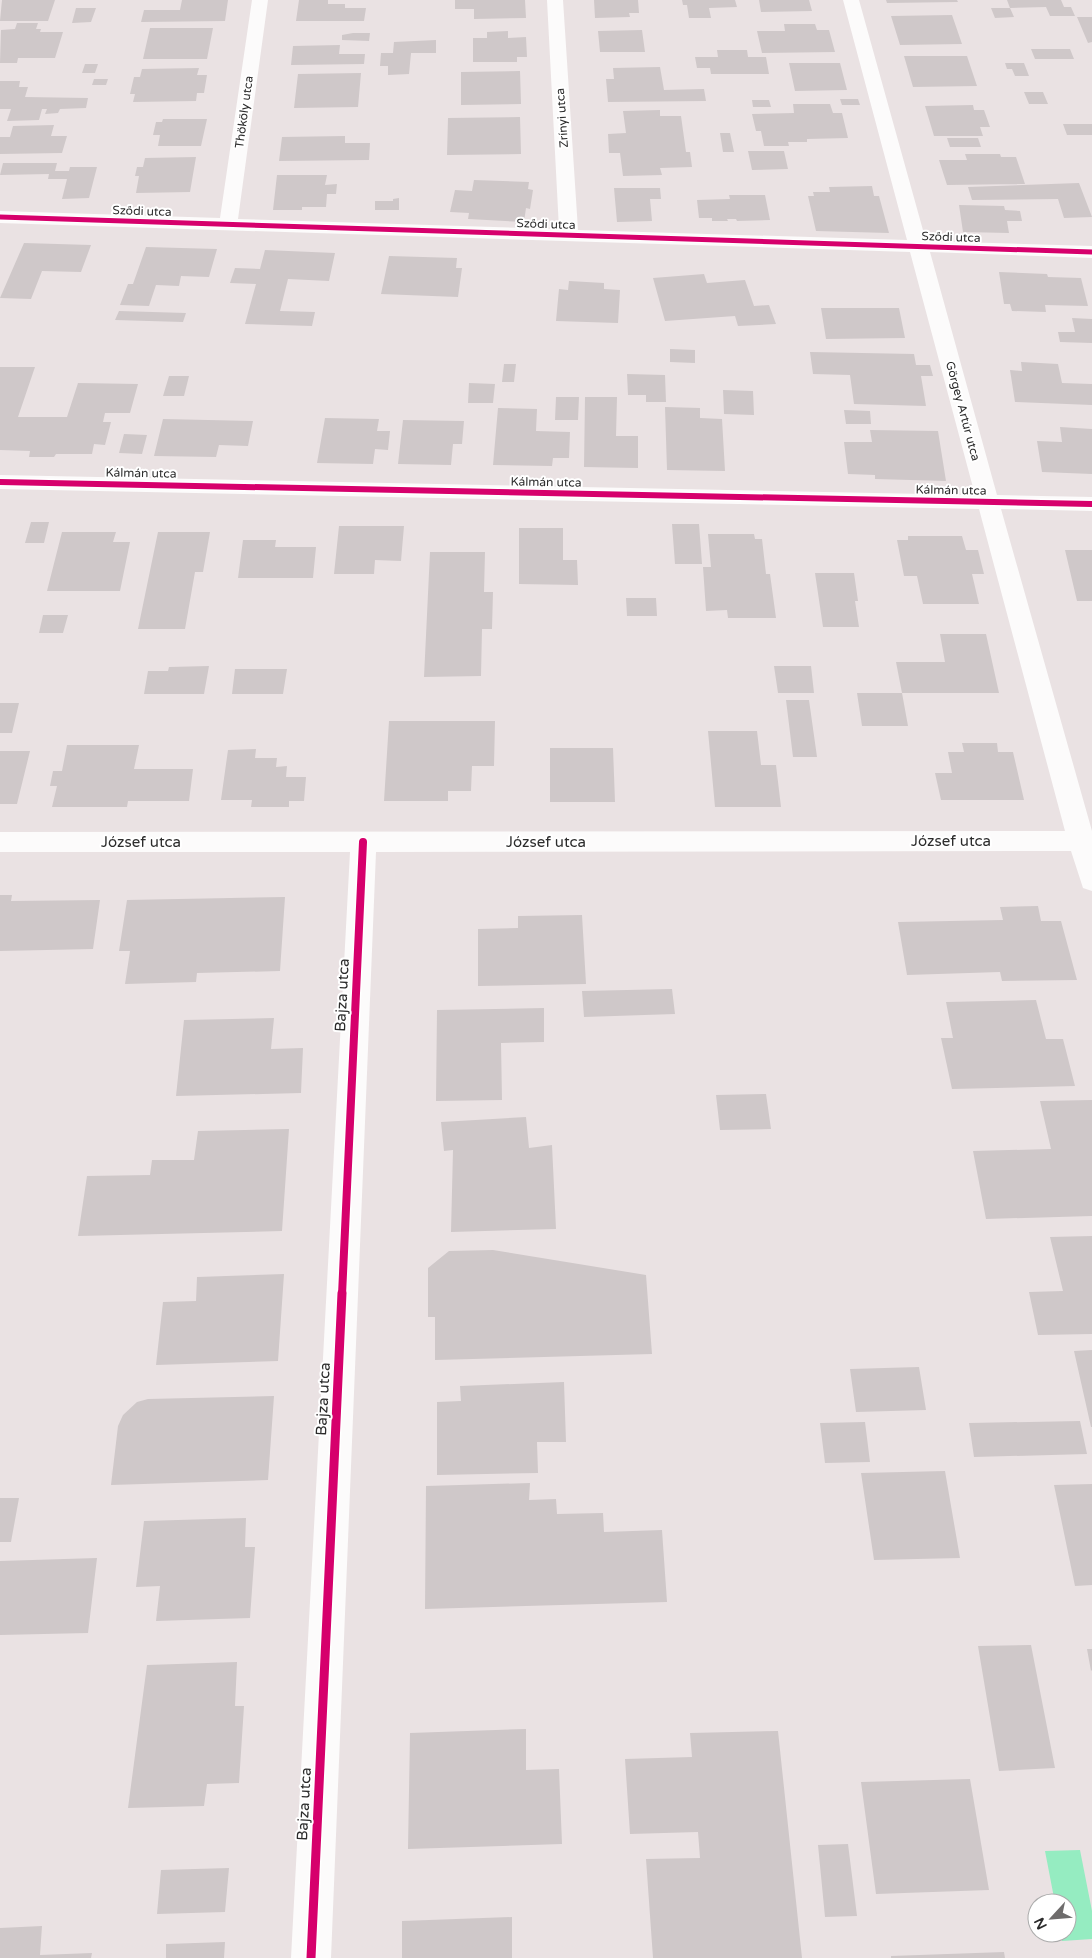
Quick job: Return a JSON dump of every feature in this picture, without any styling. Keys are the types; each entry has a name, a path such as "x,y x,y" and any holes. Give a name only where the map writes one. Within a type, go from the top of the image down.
{"street":[{"name":"Thököly utca","path":"228,225 260,0"},
{"name":"Zrínyi utca","path":"554,0 569,236"},
{"name":"Görgey Artúr utca","path":"851,0 988,502 1087,841 1092,881"},
{"name":"Sződi utca","path":"0,217 1092,252"},
{"name":"Kálmán utca","path":"0,482 1092,504"},
{"name":"József utca","path":"0,842 1087,841"},
{"name":"Bajza utca","path":"310,1958 363,842"}],"shaded area":[{"path":"1080,1850 1092,1911 1092,1939 1077,1940 1077,1893 1053,1893 1045,1851"}],"building":[{"path":"2,0 55,0 48,21 0,21"},
{"path":"182,0 228,0 225,21 141,22 144,10 180,10"},
{"path":"299,0 328,0 328,4 345,4 345,8 366,8 364,21 296,21"},
{"path":"455,0 525,0 526,18 474,19 474,9 455,9"},
{"path":"594,0 638,0 639,13 629,13 630,17 595,18"},
{"path":"682,0 735,0 737,7 709,8 711,18 689,18 687,5 683,5"},
{"path":"759,0 809,0 812,11 761,12"},
{"path":"886,0 957,0 958,2 887,3"},
{"path":"1007,0 1061,0 1064,7 1071,7 1075,16 1050,16 1046,7 1010,8"},
{"path":"76,8 96,8 91,22 72,23"},
{"path":"991,8 1010,8 1014,17 995,18"},
{"path":"952,15 962,44 900,45 891,16"},
{"path":"1077,17 1092,17 1092,42 1088,43"},
{"path":"17,23 38,23 36,29 41,29 40,32 63,32 55,58 18,58 17,63 0,63 1,30 15,29"},
{"path":"784,24 815,24 817,30 829,30 835,52 762,53 757,31 785,31"},
{"path":"150,28 213,28 207,59 143,59"},
{"path":"642,30 645,52 600,52 598,31"},
{"path":"508,31 508,38 526,37 527,57 517,57 517,62 473,62 473,38 487,38 487,32"},
{"path":"370,33 369,41 342,40 342,35"},
{"path":"436,40 436,53 411,53 409,74 388,75 388,66 380,66 381,53 393,53 394,42"},
{"path":"340,45 339,54 365,54 364,64 291,65 293,46"},
{"path":"1031,49 1070,49 1074,59 1035,59"},
{"path":"717,50 747,50 748,57 766,57 769,74 711,74 710,68 697,68 695,57 718,57"},
{"path":"904,56 967,56 977,86 913,87"},
{"path":"789,63 840,63 847,90 795,91"},
{"path":"1005,63 1024,63 1029,76 1015,76 1012,69 1007,69"},
{"path":"85,64 98,64 95,73 82,73"},
{"path":"660,67 664,90 704,89 706,101 608,102 606,79 614,79 613,68"},
{"path":"199,68 197,75 207,75 204,93 197,93 196,101 133,102 135,94 130,94 134,77 140,77 142,69"},
{"path":"520,71 521,104 461,105 461,72"},
{"path":"361,73 358,107 294,108 298,74"},
{"path":"94,79 108,79 106,85 92,85"},
{"path":"0,81 20,81 19,87 28,87 25,97 88,98 86,108 60,109 58,113 45,114 47,109 42,109 39,120 7,121 11,109 0,109"},
{"path":"1024,92 1043,92 1048,104 1029,104"},
{"path":"840,99 858,99 860,105 842,105"},
{"path":"752,100 769,100 771,107 753,107"},
{"path":"793,104 830,104 833,113 842,113 848,138 807,139 807,142 788,142 789,146 764,146 761,131 756,131 752,114 794,113"},
{"path":"973,105 974,110 984,110 990,127 980,127 983,136 934,136 925,106"},
{"path":"660,110 660,116 681,116 686,152 690,152 692,167 660,168 662,175 623,176 620,153 609,153 608,134 626,133 623,111"},
{"path":"520,117 521,154 447,155 448,118"},
{"path":"163,119 207,119 201,146 158,146 160,135 153,135 156,122 162,122"},
{"path":"1063,124 1092,124 1092,135 1067,135"},
{"path":"54,125 51,136 67,136 62,153 0,154 0,137 10,137 13,126"},
{"path":"720,133 730,133 734,152 723,152"},
{"path":"345,136 345,143 370,143 369,160 279,161 282,137"},
{"path":"947,138 978,138 981,147 950,147"},
{"path":"748,151 784,151 788,169 752,170"},
{"path":"965,154 1000,154 1001,157 1016,157 1025,184 947,185 939,160 967,160"},
{"path":"196,157 190,192 136,193 139,176 135,176 137,167 143,167 145,158"},
{"path":"3,163 57,163 55,171 69,171 70,167 97,167 89,198 62,199 67,179 48,179 49,174 0,175"},
{"path":"277,175 327,175 325,185 337,184 336,194 327,194 326,207 302,207 302,210 273,210"},
{"path":"474,180 529,182 528,189 533,190 530,209 526,208 524,222 468,219 469,213 450,212 455,190 472,191"},
{"path":"1079,183 1092,217 1064,218 1058,199 972,200 968,187"},
{"path":"872,186 874,196 879,196 889,233 816,231 808,196 814,196 813,192 830,192 829,187"},
{"path":"614,188 660,188 661,199 650,199 652,221 617,222"},
{"path":"729,195 765,195 770,220 737,221 736,219 727,219 728,221 712,221 712,218 699,218 697,200 730,199"},
{"path":"399,198 399,210 375,210 375,201 393,201 393,199"},
{"path":"959,205 1004,206 1005,210 1020,211 1022,221 1007,221 1009,233 963,232"},
{"path":"24,243 91,245 81,272 42,271 31,299 0,298"},
{"path":"146,247 217,249 209,277 181,276 179,286 156,285 149,306 120,305 128,284 133,284"},
{"path":"265,250 335,253 329,281 288,279 280,311 315,312 312,326 245,324 256,284 230,283 235,268 260,269"},
{"path":"389,256 457,258 456,268 462,268 458,297 381,294"},
{"path":"999,272 1047,274 1048,277 1081,278 1088,306 1045,305 1046,312 1012,311 1010,304 1004,304"},
{"path":"704,274 707,283 745,280 754,306 769,305 776,324 738,326 735,316 665,321 653,278"},
{"path":"569,281 604,283 604,289 620,290 618,323 556,321 559,289 568,290"},
{"path":"821,308 899,308 905,338 826,339"},
{"path":"119,311 186,313 183,322 115,320"},
{"path":"1072,318 1092,319 1092,343 1060,342 1058,332 1075,332"},
{"path":"670,349 695,350 695,363 670,362"},
{"path":"810,352 914,354 916,365 930,365 933,376 921,376 926,406 854,404 850,375 813,374"},
{"path":"1021,362 1058,364 1062,383 1092,384 1092,405 1015,402 1010,370 1022,371"},
{"path":"504,364 516,364 514,382 502,382"},
{"path":"0,367 35,367 18,417 67,417 78,383 138,384 130,413 105,413 103,422 111,422 105,445 94,444 92,454 56,454 54,457 29,457 30,451 0,450"},
{"path":"627,374 665,375 666,402 646,402 646,395 628,395"},
{"path":"169,376 189,376 184,396 163,396"},
{"path":"469,383 495,384 493,403 468,403"},
{"path":"723,390 753,391 754,415 724,414"},
{"path":"556,397 579,397 578,420 555,420"},
{"path":"585,397 617,397 616,436 638,436 638,468 584,467"},
{"path":"665,407 700,408 700,418 722,419 725,471 667,470"},
{"path":"498,408 537,409 536,431 570,432 569,458 553,458 552,466 493,465"},
{"path":"844,410 870,411 871,424 846,424"},
{"path":"325,418 379,419 377,431 390,431 388,450 375,449 373,464 317,463"},
{"path":"163,419 253,421 248,446 219,445 216,457 154,456"},
{"path":"403,420 464,421 462,444 453,444 451,465 398,464"},
{"path":"1060,427 1092,429 1092,474 1042,472 1037,441 1062,442"},
{"path":"870,430 938,431 946,481 875,479 875,475 848,474 844,442 872,442"},
{"path":"124,434 147,435 142,454 119,453"},
{"path":"31,522 49,522 44,543 25,543"},
{"path":"672,524 699,524 702,564 675,564"},
{"path":"339,526 404,526 401,561 375,560 374,574 334,574"},
{"path":"519,528 563,528 563,560 577,560 578,585 519,584"},
{"path":"62,532 116,532 113,542 130,542 120,591 47,591"},
{"path":"158,532 210,532 203,572 195,572 185,629 138,629"},
{"path":"708,534 754,534 755,539 762,539 766,574 770,574 776,618 728,618 727,610 706,611 703,567 711,567"},
{"path":"908,536 962,536 966,550 978,550 984,574 972,574 979,604 923,604 917,576 904,576 897,540 908,540"},
{"path":"243,540 276,540 275,547 316,547 313,578 238,578"},
{"path":"1065,550 1092,550 1092,601 1077,601"},
{"path":"430,552 485,552 484,592 493,592 492,629 482,629 481,676 424,677"},
{"path":"815,573 854,573 858,601 855,601 859,627 823,627"},
{"path":"626,598 656,598 657,616 627,616"},
{"path":"43,615 68,615 63,633 39,633"},
{"path":"940,634 986,634 999,693 902,693 896,662 945,662"},
{"path":"209,666 204,694 144,694 148,671 168,671 169,667"},
{"path":"774,666 811,666 814,693 778,693"},
{"path":"235,669 287,669 283,694 232,694"},
{"path":"857,693 902,693 908,726 862,726"},
{"path":"786,700 809,700 817,757 793,757"},
{"path":"0,703 19,703 12,733 0,733"},
{"path":"389,721 495,721 494,766 472,766 471,791 448,791 448,801 384,801"},
{"path":"708,731 757,731 761,765 776,765 781,807 715,807"},
{"path":"962,743 997,743 998,752 1013,752 1024,800 941,800 935,773 952,773 948,752 964,752"},
{"path":"67,745 139,745 134,769 193,769 189,801 128,801 127,807 52,807 57,786 50,786 53,771 62,771"},
{"path":"550,748 613,748 615,802 550,802"},
{"path":"256,749 255,758 277,758 276,767 287,766 286,777 306,777 304,801 289,801 289,807 251,807 252,800 221,800 228,750"},
{"path":"0,751 30,751 17,804 0,804"},
{"path":"0,895 12,895 11,901 100,900 93,949 0,951"},
{"path":"285,897 280,971 197,973 196,982 125,984 130,951 119,951 127,900"},
{"path":"1038,906 1041,921 1061,921 1077,980 1002,981 1000,972 907,975 898,922 1003,920 1000,907"},
{"path":"582,915 586,984 478,986 478,929 518,928 518,916"},
{"path":"672,989 675,1014 584,1017 582,991"},
{"path":"1036,1000 1046,1039 1063,1039 1075,1086 952,1089 941,1038 953,1038 946,1002"},
{"path":"544,1008 544,1042 501,1043 502,1100 436,1101 437,1010"},
{"path":"274,1018 271,1049 303,1048 301,1093 176,1096 184,1020"},
{"path":"766,1094 771,1129 720,1130 716,1095"},
{"path":"1092,1100 1092,1216 986,1219 973,1151 1051,1149 1040,1101"},
{"path":"526,1117 529,1148 552,1145 556,1229 451,1232 453,1150 444,1151 441,1122"},
{"path":"289,1129 282,1231 78,1236 87,1176 150,1175 152,1160 194,1160 198,1131"},
{"path":"1092,1236 1092,1334 1038,1335 1029,1292 1063,1291 1050,1237"},
{"path":"493,1250 646,1275 652,1354 435,1360 435,1317 428,1317 428,1268 449,1251"},
{"path":"284,1274 278,1361 156,1365 163,1302 196,1301 197,1277"},
{"path":"1092,1350 1092,1427 1091,1427 1074,1351"},
{"path":"919,1367 926,1410 856,1412 850,1369"},
{"path":"564,1382 566,1442 537,1442 538,1473 437,1475 437,1402 461,1401 460,1386"},
{"path":"274,1396 268,1480 111,1485 118,1426 123,1415 137,1402 148,1399"},
{"path":"1080,1421 1087,1454 974,1457 969,1423"},
{"path":"865,1422 870,1462 825,1463 820,1423"},
{"path":"945,1471 960,1558 874,1560 861,1473"},
{"path":"530,1483 529,1500 556,1499 557,1514 603,1513 604,1532 662,1530 667,1602 425,1609 426,1486"},
{"path":"1092,1484 1092,1585 1075,1586 1054,1485"},
{"path":"0,1498 19,1498 11,1542 0,1542"},
{"path":"246,1518 245,1547 255,1547 250,1618 156,1621 160,1586 136,1587 144,1521"},
{"path":"97,1558 88,1633 0,1635 0,1561"},
{"path":"1031,1645 1055,1768 999,1771 978,1646"},
{"path":"1087,1649 1092,1649 1091,1671"},
{"path":"237,1662 235,1706 244,1706 239,1783 207,1784 204,1806 128,1808 147,1665"},
{"path":"526,1729 526,1770 559,1769 562,1844 408,1849 410,1733"},
{"path":"778,1731 802,1958 653,1958 646,1859 700,1858 698,1832 630,1834 625,1759 692,1757 690,1733"},
{"path":"970,1779 989,1890 876,1894 861,1782"},
{"path":"848,1844 857,1916 825,1917 818,1845"},
{"path":"229,1868 225,1912 157,1914 161,1870"},
{"path":"512,1917 512,1958 402,1958 402,1921"},
{"path":"42,1926 40,1955 92,1953 91,1958 0,1958 0,1928"},
{"path":"225,1942 224,1958 166,1958 166,1944"},
{"path":"1004,1952 1005,1958 891,1958 891,1956"}],"cycle path":[{"path":"0,217 1092,252"},
{"path":"0,482 1092,504"},
{"path":"311,1958 363,842"}]}
